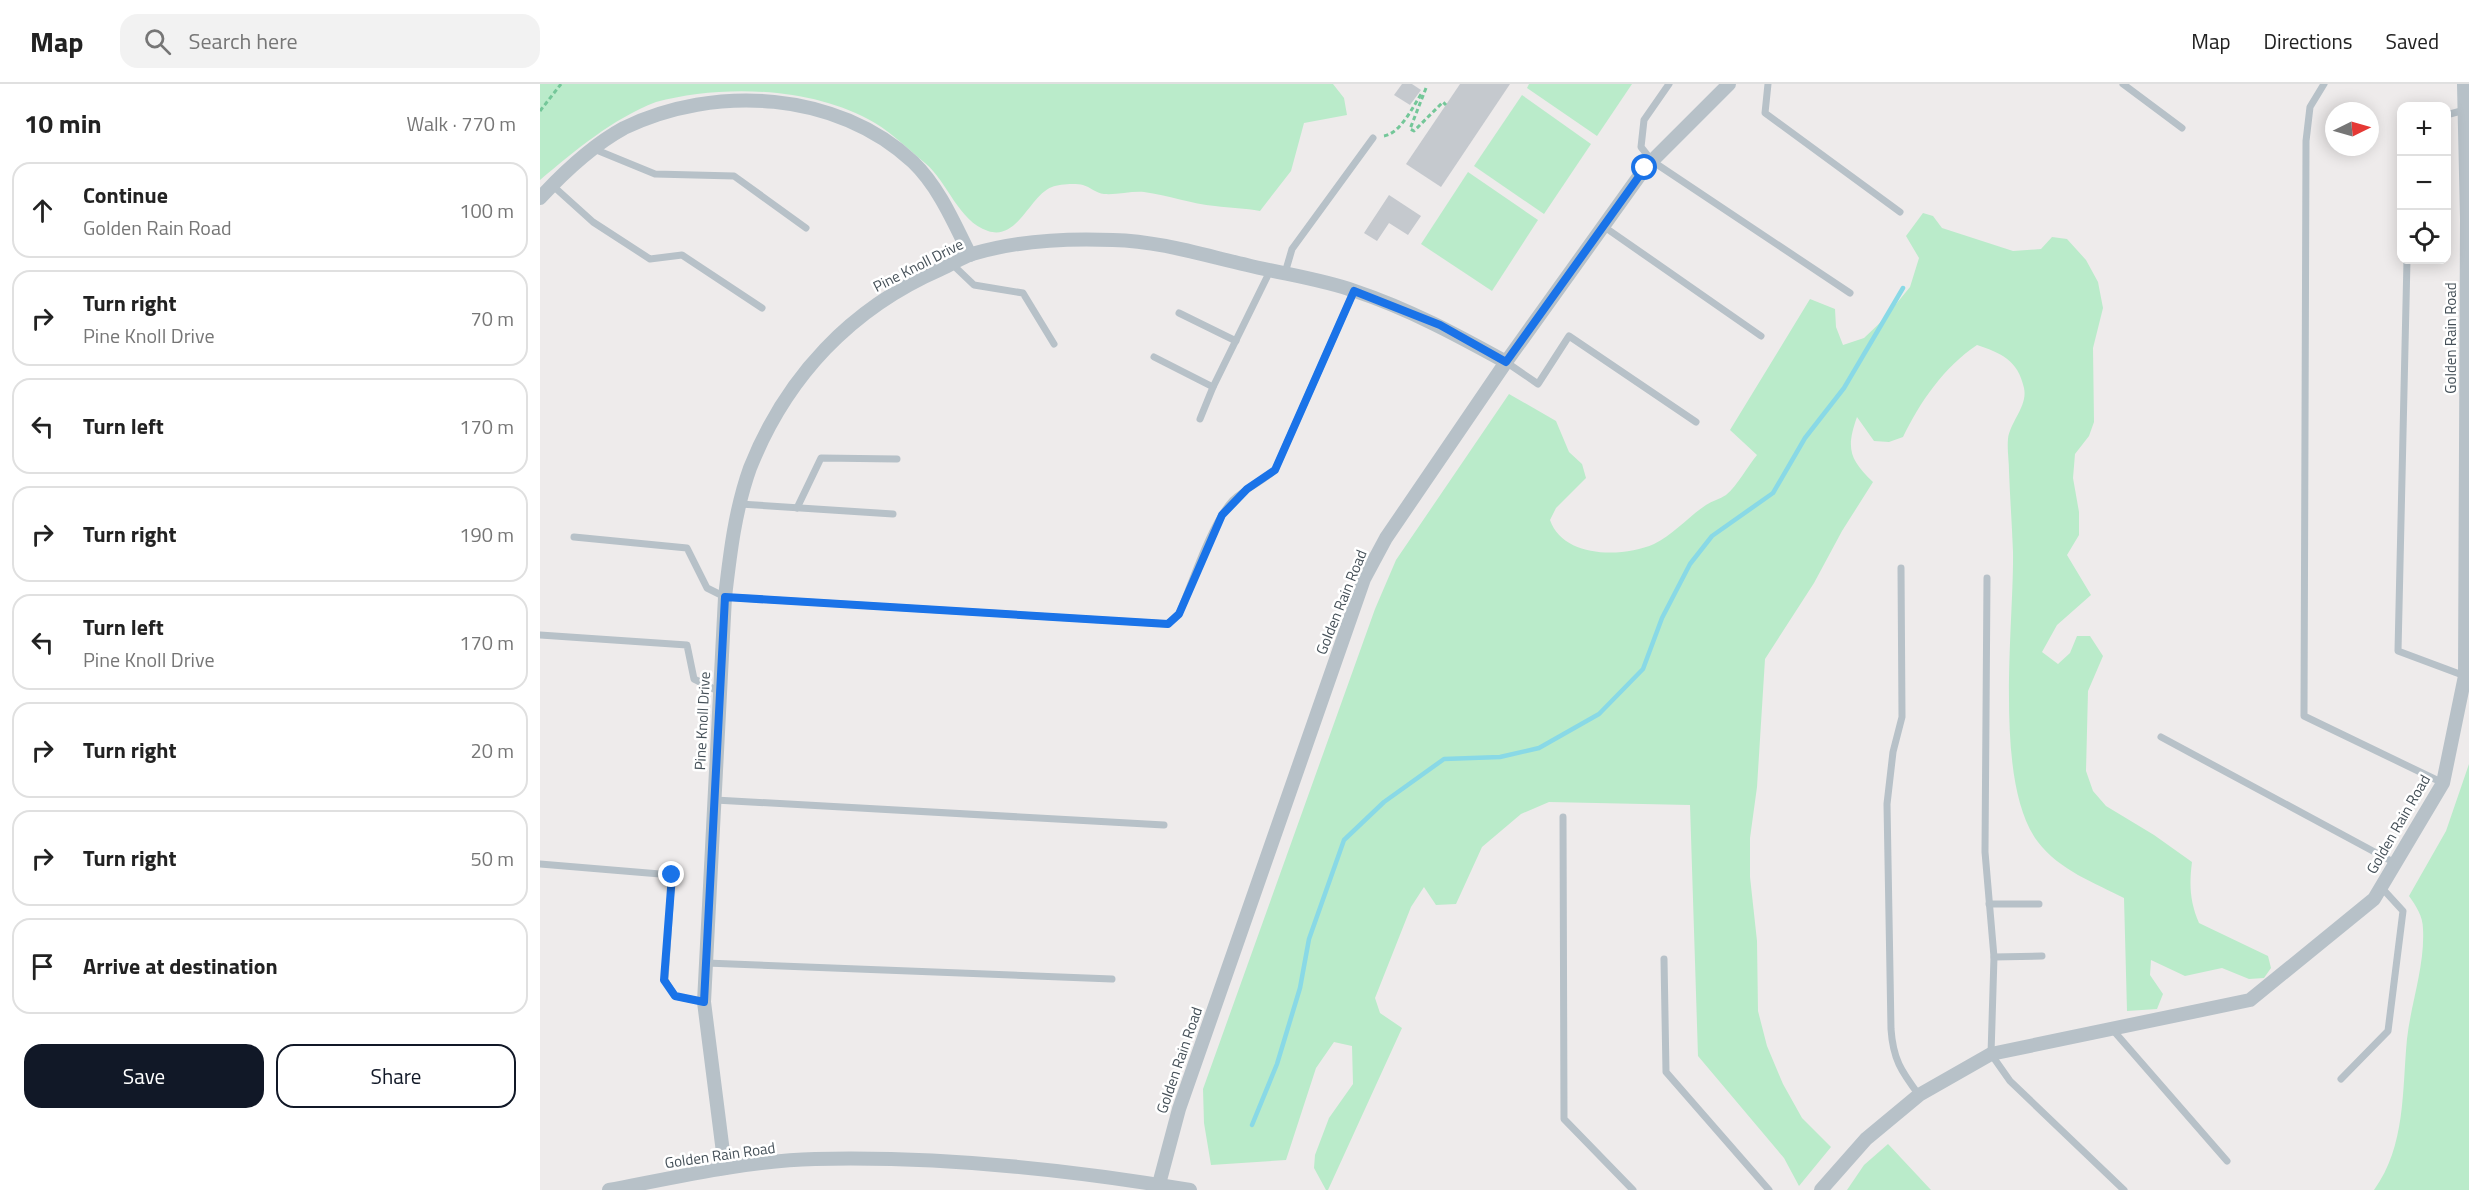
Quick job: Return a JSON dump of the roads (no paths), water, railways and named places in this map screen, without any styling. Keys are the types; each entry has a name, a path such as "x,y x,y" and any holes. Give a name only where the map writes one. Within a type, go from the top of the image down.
{"street":[{"name":"Golden Rain Road","path":"1156,1187 1179,1109 1365,579 1386,538 1506,362 1652,161 1729,84"},
{"name":"Golden Rain Road","path":"1821,1190 1866,1139 1918,1095 1991,1054 2250,1000 2374,899 2443,783 2465,676 2464,84"},
{"path":"540,198 594,149 624,128 650,116 710,99 763,97 795,101 826,110 886,141 913,162 938,194 970,255"},
{"name":"Pine Knoll Drive","path":"725,1168 704,1002 725,597 740,504 763,439 781,405 808,365 844,328 884,299 970,255 1013,245 1114,240 1152,243 1354,291 1440,325 1506,362"},
{"name":"Golden Rain Road","path":"609,1190 725,1168 814,1159 951,1162 1190,1190"}],"lane":[{"path":"1669,84 1644,120 1641,147 1652,161 1850,292"},
{"path":"1768,84 1765,113 1900,212"},
{"path":"2123,84 2182,128"},
{"path":"2324,84 2310,107 2306,141 2304,716 2443,783"},
{"path":"2451,114 2465,110"},
{"path":"1200,419 1236,341 1277,272 1373,138"},
{"path":"594,149 656,174 734,176 806,228"},
{"path":"552,185 593,222 650,259 682,255 762,308"},
{"path":"1603,226 1761,336"},
{"path":"952,264 974,285 1023,293 1054,345"},
{"path":"2406,264 2398,651 2465,676"},
{"path":"574,537 687,548 707,588 725,597 1168,624 1179,614 1222,515 1247,489 1275,470 1354,291"},
{"path":"1179,313 1236,341"},
{"path":"1506,362 1538,384 1569,336 1696,422"},
{"path":"1154,357 1213,387"},
{"path":"797,508 821,458 897,459"},
{"path":"740,504 892,514"},
{"path":"1901,568 1902,717 1893,752 1887,804 1891,1029 1893,1053 1901,1071 1918,1095"},
{"path":"1987,578 1985,852 1994,957 1991,1054 2010,1081 2124,1190"},
{"path":"540,635 687,645 694,679 720,692"},
{"path":"2161,737 2395,863"},
{"path":"715,800 1164,825"},
{"path":"1563,818 1564,1119 1633,1190"},
{"path":"540,864 672,875 664,980 675,996 704,1002"},
{"path":"2341,1079 2388,1032 2403,911 2381,887"},
{"path":"1989,904 2039,904"},
{"path":"1994,957 2042,956"},
{"path":"1664,959 1666,1072 1769,1190"},
{"path":"706,963 1112,979"},
{"path":"2112,1029 2227,1161"}],"waterway":[{"path":"1252,1125 1277,1064 1300,988 1309,939 1344,840 1384,802 1444,759 1500,757 1539,748 1599,714 1643,669 1662,618 1690,564 1712,536 1773,493 1805,438 1844,388 1903,288"}]}
